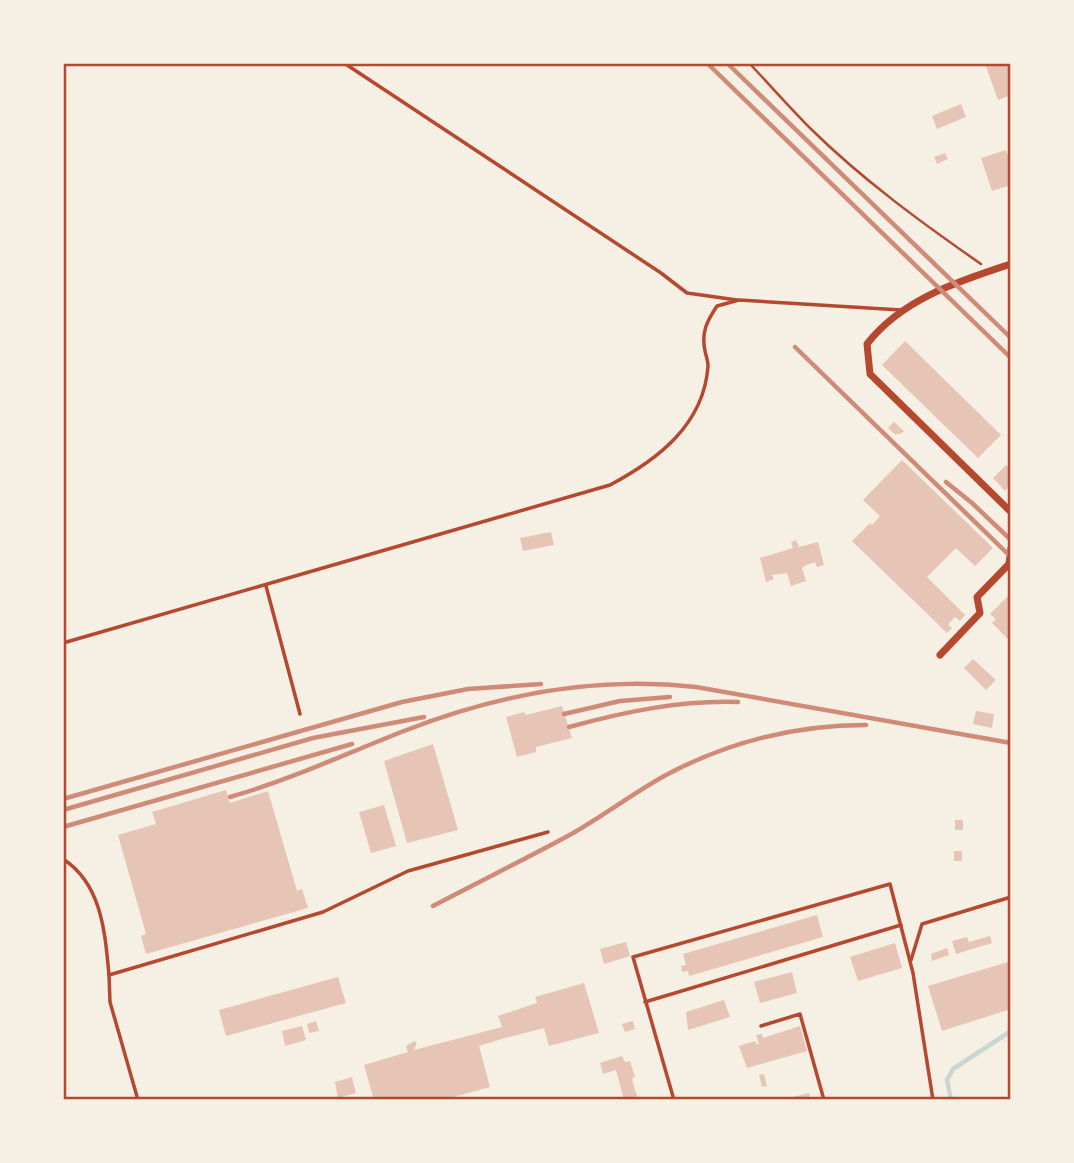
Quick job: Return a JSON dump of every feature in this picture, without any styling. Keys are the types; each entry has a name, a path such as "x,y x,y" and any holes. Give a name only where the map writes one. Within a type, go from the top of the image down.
{"street":[{"path":"1011,264 954,283 879,328 867,344 870,374 1011,512"},
{"path":"940,655 981,613 977,597 1009,564 1011,548"}],"lane":[{"path":"344,63 661,273 687,293 739,300 906,310"},
{"path":"63,643 610,485 638,470 664,451 693,415 704,390 708,364 703,333 706,323 716,306 739,300"},
{"path":"266,586 300,714"},
{"path":"109,975 323,912 408,871 548,832"},
{"path":"63,859 74,866 95,897 104,930 110,1002 138,1100"},
{"path":"674,1100 633,957 890,884 911,961 933,1100"},
{"path":"911,961 922,924 1011,897"},
{"path":"645,1002 902,925"},
{"path":"761,1026 800,1014 824,1100"}],"path":[{"path":"749,63 813,131 860,172 916,219 990,271"}],"building":[{"path":"1011,63 1011,95 998,100 985,64"},
{"path":"961,104 966,117 937,129 932,116"},
{"path":"1006,150 1007,154 1011,153 1011,185 992,191 981,158"},
{"path":"945,153 948,159 937,164 934,157"},
{"path":"905,341 1001,435 978,458 882,365"},
{"path":"894,422 904,431 896,435 888,428"},
{"path":"902,460 993,548 975,566 956,548 927,577 965,615 960,621 955,617 948,624 952,628 947,633 852,541 880,516 863,500"},
{"path":"1006,465 1011,470 1011,489 1009,487 1005,491 993,478"},
{"path":"551,532 554,545 523,551 520,538"},
{"path":"796,540 799,547 818,542 824,565 817,567 815,562 806,565 802,568 806,581 791,586 787,573 772,575 774,579 766,582 760,558 793,548 791,542"},
{"path":"1011,593 1011,642 992,623 996,619 990,614"},
{"path":"973,659 996,680 986,690 964,668"},
{"path":"562,706 572,738 536,747 536,752 517,757 506,717"},
{"path":"976,711 994,714 992,728 973,724"},
{"path":"433,744 458,830 407,843 384,761"},
{"path":"226,790 230,803 268,791 297,891 302,889 308,908 146,954 141,936 146,934 118,835 156,824 152,812"},
{"path":"384,805 396,846 371,853 359,812"},
{"path":"955,820 963,820 963,830 955,830"},
{"path":"954,851 962,851 962,861 954,861"},
{"path":"817,915 823,937 689,976 688,971 682,972 681,966 686,965 683,954"},
{"path":"990,936 992,943 956,954 952,941 967,937 969,942"},
{"path":"626,942 630,956 604,964 600,949"},
{"path":"895,943 902,968 858,981 850,957"},
{"path":"947,948 949,955 932,961 931,954"},
{"path":"1011,961 1011,1009 942,1031 928,986"},
{"path":"792,972 797,993 760,1003 754,982"},
{"path":"338,977 346,1003 226,1036 219,1010"},
{"path":"584,983 599,1033 549,1046 544,1028 505,1038 479,1046 490,1087 442,1100 374,1100 364,1065 408,1052 406,1046 414,1041 417,1043 414,1050 502,1027 498,1016 537,1003 535,997"},
{"path":"724,1000 730,1017 688,1030 686,1012"},
{"path":"316,1021 319,1031 309,1033 307,1024"},
{"path":"633,1021 635,1029 625,1032 622,1024"},
{"path":"302,1026 306,1040 285,1046 282,1031"},
{"path":"800,1026 807,1051 747,1068 739,1046 755,1041 759,1044 756,1035 762,1034 763,1038"},
{"path":"622,1056 625,1062 630,1061 638,1100 624,1100 616,1070 603,1074 600,1063"},
{"path":"764,1074 767,1086 762,1087 759,1075"},
{"path":"352,1077 356,1093 338,1098 335,1082"},
{"path":"809,1093 811,1100 785,1100 785,1099"}],"waterway":[{"path":"951,1100 947,1080 953,1069 1011,1031"}],"railway":[{"path":"707,63 1011,358"},
{"path":"727,63 1011,338"},
{"path":"795,347 1011,557"},
{"path":"946,482 1011,540"},
{"path":"63,799 402,702 468,689 541,684"},
{"path":"230,797 296,775 439,718 511,698 584,686 658,684 696,687 1011,743"},
{"path":"564,714 620,701 670,697"},
{"path":"569,727 652,708 738,702"},
{"path":"63,810 313,738 424,717"},
{"path":"433,906 575,832 690,763 738,745 788,732 866,725"},
{"path":"63,827 352,744"}]}
